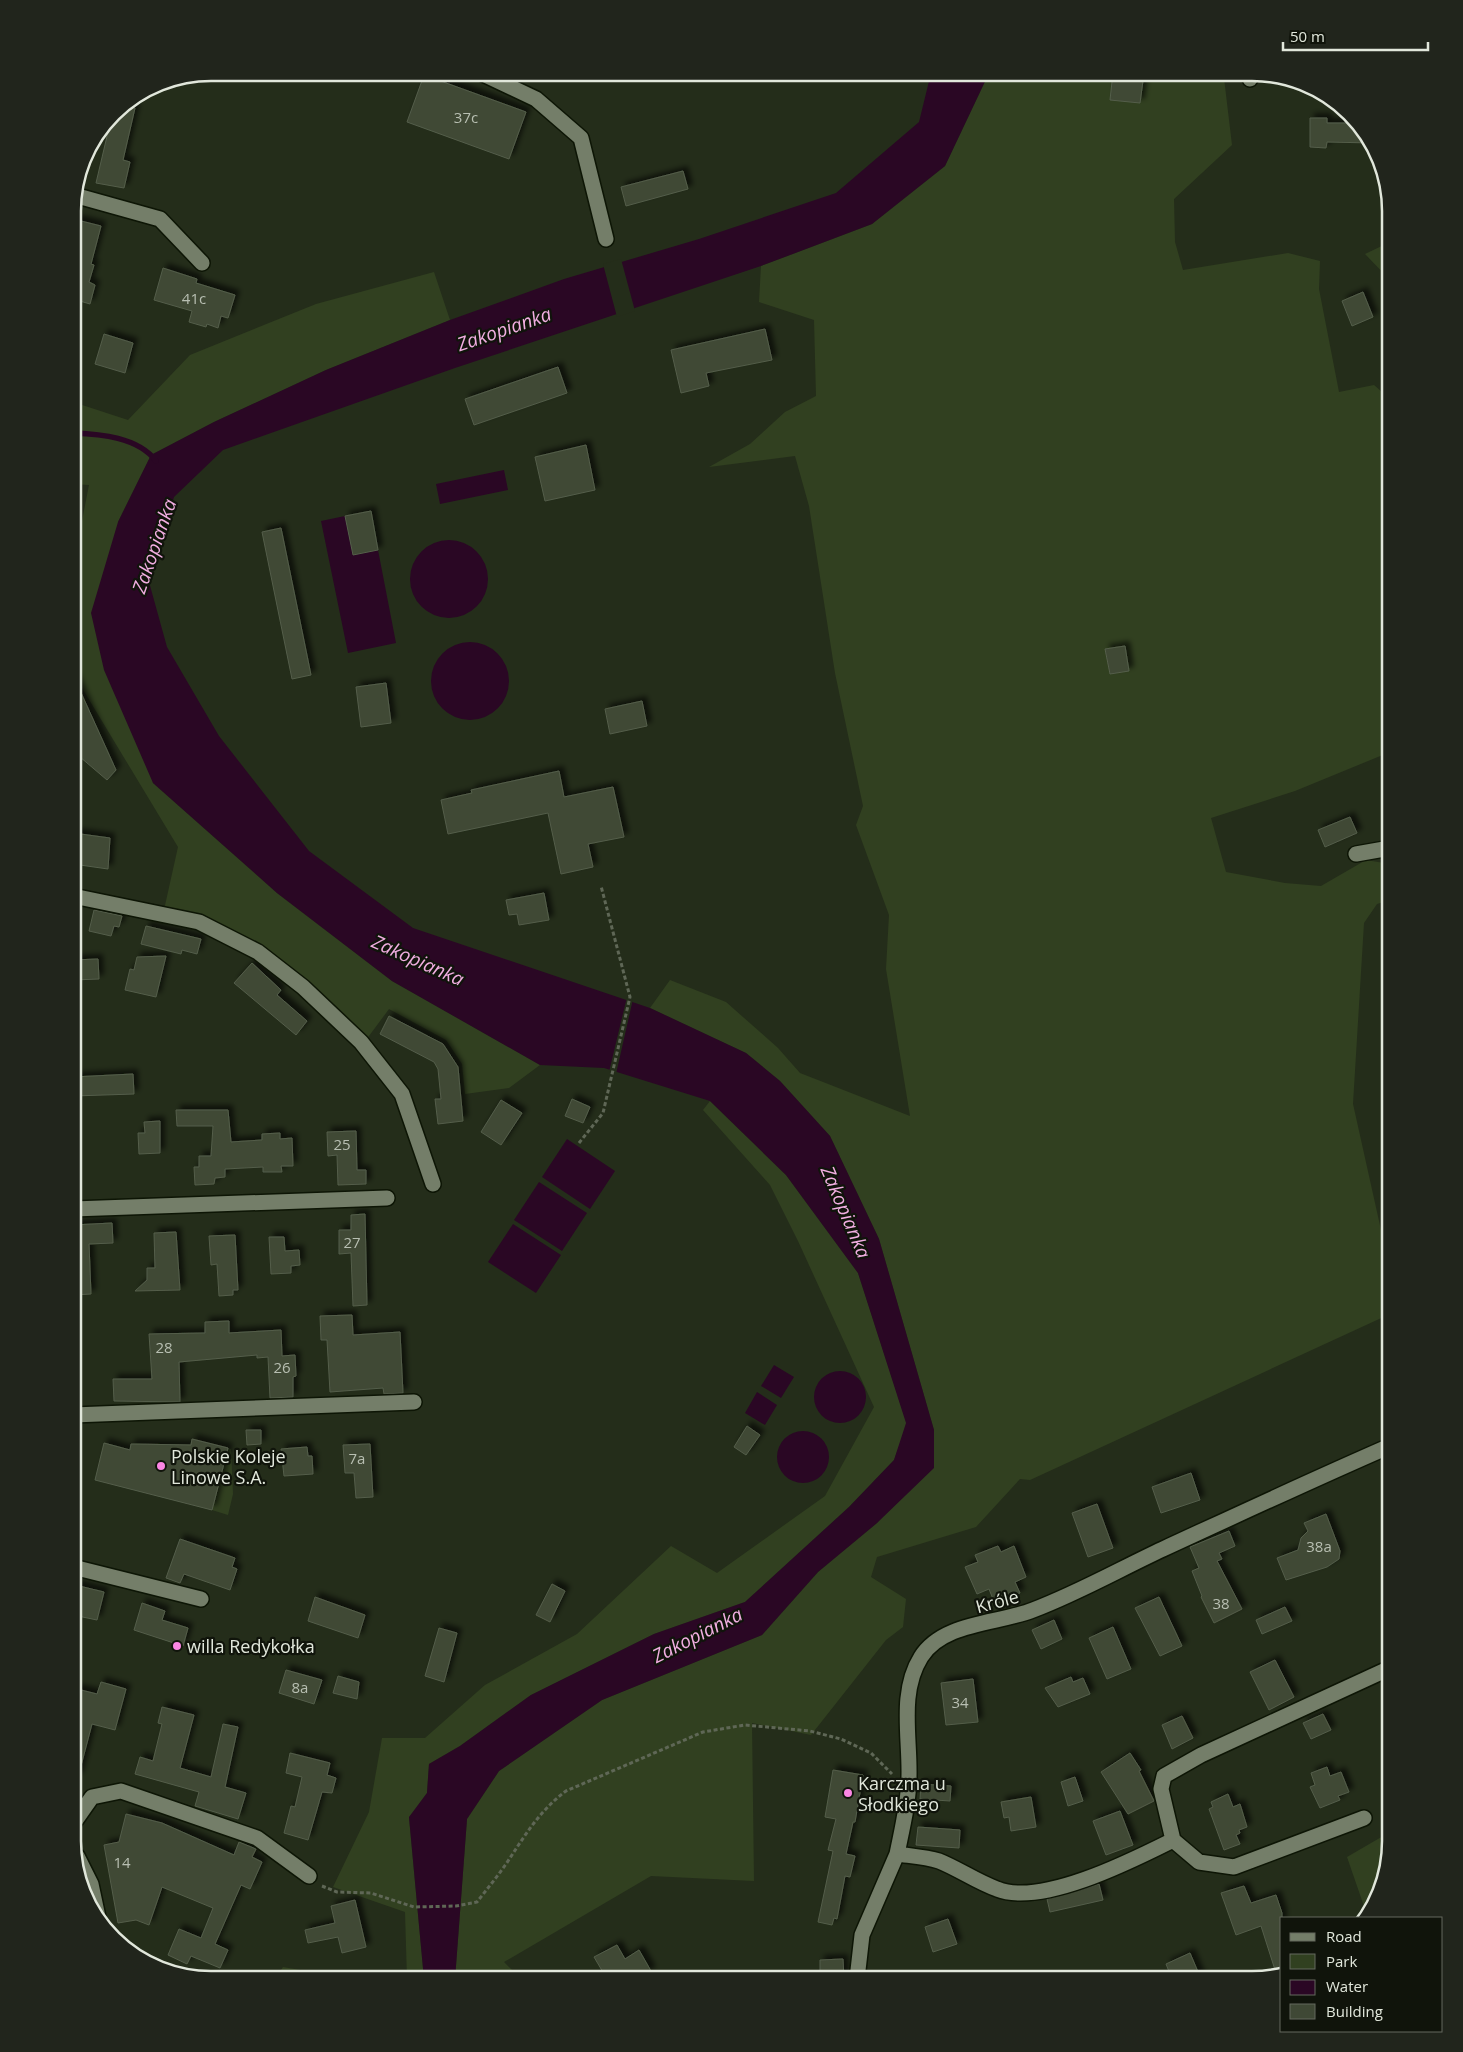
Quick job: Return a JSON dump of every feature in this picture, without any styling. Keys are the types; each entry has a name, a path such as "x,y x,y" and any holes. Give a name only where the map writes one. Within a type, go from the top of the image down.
{"street":[{"path":"499,81 536,99 582,138 606,239"},
{"path":"82,197 160,219 202,263"},
{"path":"1356,854 1382,849"},
{"path":"82,898 199,922 258,952 303,987 361,1042 402,1094 434,1184"},
{"path":"81,1209 387,1198"},
{"path":"81,1415 414,1402"},
{"name":"Króle","path":"857,1971 858,1951 862,1936 897,1854 908,1787 907,1733 910,1680 921,1657 934,1642 956,1630 1033,1610 1252,1507 1382,1450"},
{"path":"81,1569 201,1599"},
{"path":"1364,1818 1234,1866 1199,1862 1174,1840 1161,1789 1164,1776 1201,1754 1382,1672"},
{"path":"81,1812 92,1797 121,1791 257,1838 309,1876"},
{"path":"897,1854 938,1861 998,1890 1023,1894 1067,1884 1113,1869 1174,1840"},
{"path":"86,1874 93,1894"}],"path":[{"path":"580,1143 603,1114 630,997 601,886"},
{"path":"309,1876 318,1884 337,1892 371,1893 414,1907 456,1906 477,1902 506,1864 533,1823 553,1801 566,1791 703,1732 756,1724 827,1735 870,1753 908,1787"}],"green space":[{"path":"985,82 1224,82 1232,145 1174,199 1175,242 1183,270 1288,253 1320,261 1319,289 1339,392 1374,385 1382,392 1382,755 1295,791 1211,818 1226,872 1285,883 1321,886 1366,860 1382,863 1382,902 1377,904 1364,923 1353,1104 1382,1234 1382,1318 1030,1480 1020,1479 976,1527 877,1557 871,1577 906,1599 903,1627 886,1640 811,1735 752,1723 754,1881 651,1876 504,1962 512,1970 456,1970 467,1819 499,1771 602,1700 762,1635 818,1572 877,1523 934,1430 879,1239 830,1136 780,1081 746,1053 650,1008 670,980 726,1002 778,1048 800,1073 910,1116 886,969 889,915 856,825 863,806 835,673 809,506 795,456 709,467 750,444 785,412 816,396 814,320 759,302 761,266 872,224 945,166"},
{"path":"1382,246 1382,272 1365,254"},
{"path":"434,272 450,320 326,370 214,422 151,455 118,522 153,783 277,893 392,981 540,1065 509,1088 465,1094 462,1064 446,1040 389,1009 366,1040 285,966 164,910 178,847 82,688 82,522 89,485 82,485 82,405 128,420 190,355 316,304"},
{"path":"710,1101 786,1175 858,1273 907,1424 894,1460 849,1507 745,1602 654,1634 531,1695 460,1746 429,1764 427,1793 409,1818 423,1970 407,1970 405,1912 333,1887 369,1812 382,1738 425,1738 485,1685 577,1634 671,1546 717,1573 825,1496 874,1407 798,1241 770,1185 703,1110"},
{"path":"227,1448 231,1449 233,1494 228,1515 212,1510"},
{"path":"1382,1837 1381,1858 1377,1874 1364,1906 1347,1857"},
{"path":"283,1967 301,1970 281,1970"}],"water":[{"name":"Zakopianka","path":"929,82 985,82 945,166 872,224 761,266 455,368 223,450 174,497 149,582 167,647 219,736 309,851 413,928 650,1008 746,1053 780,1081 830,1136 879,1239 934,1430 934,1468 877,1523 818,1572 762,1635 602,1700 499,1771 467,1819 456,1970 423,1970 409,1817 427,1793 429,1764 460,1746 531,1695 654,1634 745,1602 849,1507 894,1460 906,1423 858,1273 786,1175 710,1101 604,1068 540,1065 392,981 277,893 153,783 104,670 91,613 118,522 151,455 214,422 326,370 450,320 564,279 699,239 836,193 919,122"},
{"path":"504,470 508,490 440,504 436,484"},
{"path":"345,516 353,555 378,550 396,643 348,653 321,521"},
{"path":"449,540 464,543 477,551 485,564 488,579 485,594 477,607 464,615 449,618 434,615 421,607 413,594 410,579 413,564 421,551 434,543"},
{"path":"470,642 485,645 498,653 506,666 509,681 506,696 498,709 485,717 470,720 455,717 442,709 434,696 431,681 434,666 442,653 455,645"},
{"path":"567,1139 615,1171 590,1209 542,1177"},
{"path":"539,1182 587,1213 562,1251 514,1220"},
{"path":"513,1224 561,1255 536,1293 488,1262"},
{"path":"774,1365 794,1377 781,1398 761,1386"},
{"path":"835,1371 845,1371 855,1375 862,1382 866,1397 862,1412 855,1419 845,1423 835,1423 825,1419 818,1412 814,1402 814,1392 818,1382 825,1375"},
{"path":"757,1392 777,1405 765,1425 745,1413"},
{"path":"798,1431 808,1431 818,1435 825,1442 829,1457 825,1472 818,1479 808,1483 798,1483 788,1479 781,1472 777,1462 777,1452 781,1442 788,1435"}],"pier":[{"path":"621,259 635,311 617,317 603,264"},
{"path":"627,997 633,999 616,1074 609,1072"}],"building":[{"path":"422,81 441,81 526,112 509,159 407,122"},
{"path":"1112,82 1143,82 1140,103 1110,100"},
{"path":"132,108 135,108 123,160 130,162 124,188 96,183 108,132 119,119"},
{"path":"1310,118 1327,118 1327,123 1347,123 1362,143 1327,142 1326,148 1310,147"},
{"path":"683,171 688,189 626,206 621,187"},
{"path":"82,221 101,226 91,264 94,265 89,282 95,285 90,304 82,302"},
{"path":"163,268 197,279 196,283 235,295 228,318 221,316 218,328 207,324 206,327 189,322 192,311 154,300"},
{"path":"1363,292 1373,317 1352,326 1342,301"},
{"path":"765,329 772,360 706,373 709,386 681,393 671,350"},
{"path":"104,334 133,343 125,373 95,364"},
{"path":"558,367 567,393 474,425 465,399"},
{"path":"586,445 595,490 545,501 535,457"},
{"path":"371,511 378,550 353,555 345,516"},
{"path":"281,528 311,675 292,679 262,532"},
{"path":"1125,646 1129,671 1110,674 1105,649"},
{"path":"386,683 391,723 361,727 356,687"},
{"path":"82,694 116,770 107,780 82,758"},
{"path":"642,701 647,726 610,734 605,709"},
{"path":"559,771 564,797 613,787 624,837 588,844 593,867 561,874 548,813 448,834 441,800 472,793 471,790"},
{"path":"1350,817 1357,833 1325,847 1318,830"},
{"path":"82,834 110,838 108,869 82,865"},
{"path":"544,893 549,920 519,925 517,914 509,915 506,900"},
{"path":"94,910 122,916 119,927 114,926 111,936 89,931"},
{"path":"146,926 201,939 197,954 182,950 181,954 141,944"},
{"path":"166,956 156,997 125,990 130,969 134,970 137,957"},
{"path":"98,959 99,979 82,980 82,960"},
{"path":"252,963 281,990 277,995 307,1021 296,1035 234,983"},
{"path":"389,1016 443,1044 458,1067 463,1121 438,1124 435,1099 441,1099 438,1069 434,1062 380,1034"},
{"path":"133,1074 134,1094 81,1096 81,1077"},
{"path":"572,1099 590,1107 583,1123 565,1116"},
{"path":"501,1100 522,1113 501,1145 481,1132"},
{"path":"176,1110 228,1110 231,1142 262,1140 262,1134 280,1133 280,1139 292,1138 293,1166 281,1166 282,1172 263,1172 263,1167 225,1169 225,1177 215,1178 214,1184 195,1185 194,1167 199,1167 199,1156 211,1156 213,1126 177,1126"},
{"path":"160,1121 160,1153 139,1154 138,1133 145,1133 144,1122"},
{"path":"356,1131 357,1170 366,1170 366,1184 338,1185 337,1155 328,1156 327,1132"},
{"path":"365,1214 367,1305 353,1306 351,1253 339,1254 339,1230 351,1230 351,1215"},
{"path":"112,1223 113,1243 89,1244 91,1294 81,1295 81,1225"},
{"path":"176,1232 180,1290 135,1291 147,1280 147,1268 155,1268 154,1233"},
{"path":"235,1235 238,1290 233,1290 233,1295 219,1296 217,1264 211,1265 209,1236"},
{"path":"269,1237 284,1237 285,1251 299,1250 300,1265 291,1266 291,1273 271,1274"},
{"path":"352,1315 353,1335 400,1332 403,1393 384,1394 383,1388 330,1392 327,1340 321,1340 320,1316"},
{"path":"229,1321 229,1333 281,1330 282,1356 295,1355 296,1376 293,1377 293,1397 270,1398 268,1357 257,1358 257,1355 179,1362 180,1402 114,1401 113,1379 152,1379 149,1334 205,1333 205,1322"},
{"path":"747,1426 760,1435 746,1455 734,1447"},
{"path":"246,1430 261,1430 261,1444 247,1445"},
{"name":"Polskie Koleje Linowe S.A.","path":"192,1439 228,1448 212,1510 95,1480 104,1443 130,1450 131,1444 191,1445"},
{"path":"370,1444 373,1497 356,1498 354,1473 345,1473 343,1445"},
{"path":"307,1447 308,1456 312,1456 313,1474 284,1476 281,1449"},
{"path":"1191,1473 1200,1500 1161,1513 1152,1487"},
{"path":"1097,1504 1113,1548 1088,1557 1072,1513"},
{"path":"1326,1514 1340,1551 1339,1559 1327,1567 1286,1580 1277,1558 1298,1550 1301,1538 1308,1531 1304,1523"},
{"path":"1229,1531 1235,1546 1219,1553 1222,1559 1217,1561 1242,1609 1214,1623 1201,1597 1192,1571 1199,1568 1190,1547"},
{"path":"180,1539 235,1558 232,1567 237,1569 230,1590 184,1574 180,1583 166,1578"},
{"path":"998,1546 1001,1552 1014,1546 1026,1577 1015,1582 1020,1593 995,1604 989,1589 977,1594 965,1567 978,1562 975,1555"},
{"path":"552,1584 565,1591 550,1622 536,1615"},
{"path":"81,1586 104,1592 97,1620 81,1617"},
{"path":"315,1597 365,1615 358,1638 308,1621"},
{"path":"1159,1597 1182,1646 1160,1656 1135,1608"},
{"path":"142,1603 165,1611 162,1620 188,1628 183,1646 134,1630"},
{"path":"1285,1607 1292,1621 1262,1634 1256,1620"},
{"path":"1054,1620 1062,1639 1041,1649 1032,1630"},
{"path":"1113,1627 1131,1669 1107,1679 1089,1638"},
{"path":"439,1628 457,1633 444,1682 425,1676"},
{"path":"1275,1660 1294,1697 1269,1710 1250,1672"},
{"path":"286,1670 322,1680 314,1704 279,1693"},
{"path":"338,1676 359,1682 357,1699 333,1693"},
{"path":"1071,1677 1073,1682 1083,1678 1090,1694 1058,1707 1045,1688"},
{"path":"973,1679 978,1722 946,1725 941,1683"},
{"path":"101,1682 126,1689 115,1730 92,1724 81,1765 81,1690 97,1694"},
{"path":"162,1707 194,1715 180,1768 211,1777 223,1724 238,1727 225,1787 246,1793 238,1819 195,1806 199,1792 135,1774 140,1757 153,1761 162,1724 158,1723"},
{"path":"1323,1714 1331,1730 1311,1739 1303,1723"},
{"path":"1182,1716 1193,1738 1172,1749 1162,1725"},
{"path":"290,1753 330,1763 327,1775 336,1778 332,1793 322,1792 308,1840 284,1833 291,1806 295,1807 302,1777 286,1773"},
{"path":"1130,1753 1141,1770 1139,1771 1154,1801 1128,1814 1101,1772"},
{"path":"1327,1767 1330,1776 1341,1772 1349,1792 1338,1796 1340,1800 1320,1808 1310,1787 1315,1785 1311,1773"},
{"path":"833,1770 863,1775 855,1822 853,1822 846,1854 855,1856 850,1877 845,1876 837,1919 834,1918 832,1925 818,1922 833,1851 828,1850 836,1819 825,1817"},
{"path":"1075,1777 1083,1801 1068,1806 1061,1782"},
{"path":"921,1784 951,1786 950,1801 920,1799"},
{"path":"1228,1794 1233,1807 1240,1804 1247,1827 1239,1830 1240,1833 1236,1835 1240,1844 1224,1850 1209,1809 1213,1807 1211,1802"},
{"path":"1031,1797 1036,1827 1011,1831 1009,1817 1004,1818 1001,1802"},
{"path":"1120,1811 1133,1845 1106,1855 1093,1821"},
{"path":"126,1814 162,1823 234,1855 239,1842 256,1849 252,1857 262,1862 250,1889 241,1885 215,1944 228,1950 220,1968 191,1956 187,1964 168,1955 179,1929 201,1938 213,1908 162,1887 149,1925 136,1920 118,1923 104,1845 119,1842"},
{"path":"918,1827 960,1830 959,1848 916,1845"},
{"path":"1099,1884 1103,1900 1050,1912 1047,1899"},
{"path":"1244,1886 1251,1903 1276,1895 1282,1913 1282,1917 1280,1917 1280,1967 1275,1969 1261,1926 1236,1935 1221,1893"},
{"path":"355,1900 366,1947 342,1953 338,1937 308,1943 305,1930 335,1923 331,1906"},
{"path":"948,1919 957,1944 933,1952 925,1927"},
{"path":"617,1945 625,1959 639,1950 651,1970 602,1970 594,1957"},
{"path":"1190,1953 1198,1971 1169,1971 1166,1964"},
{"path":"843,1959 844,1971 820,1971 820,1960"}],"waterway":[{"path":"82,433 118,438 129,442 148,453 156,461"}],"place":[{"name":"Polskie Koleje Linowe S.A.","path":"161,1466"},
{"name":"willa Redykołka","path":"177,1646"},
{"name":"Karczma u Słodkiego","path":"848,1793"}]}
